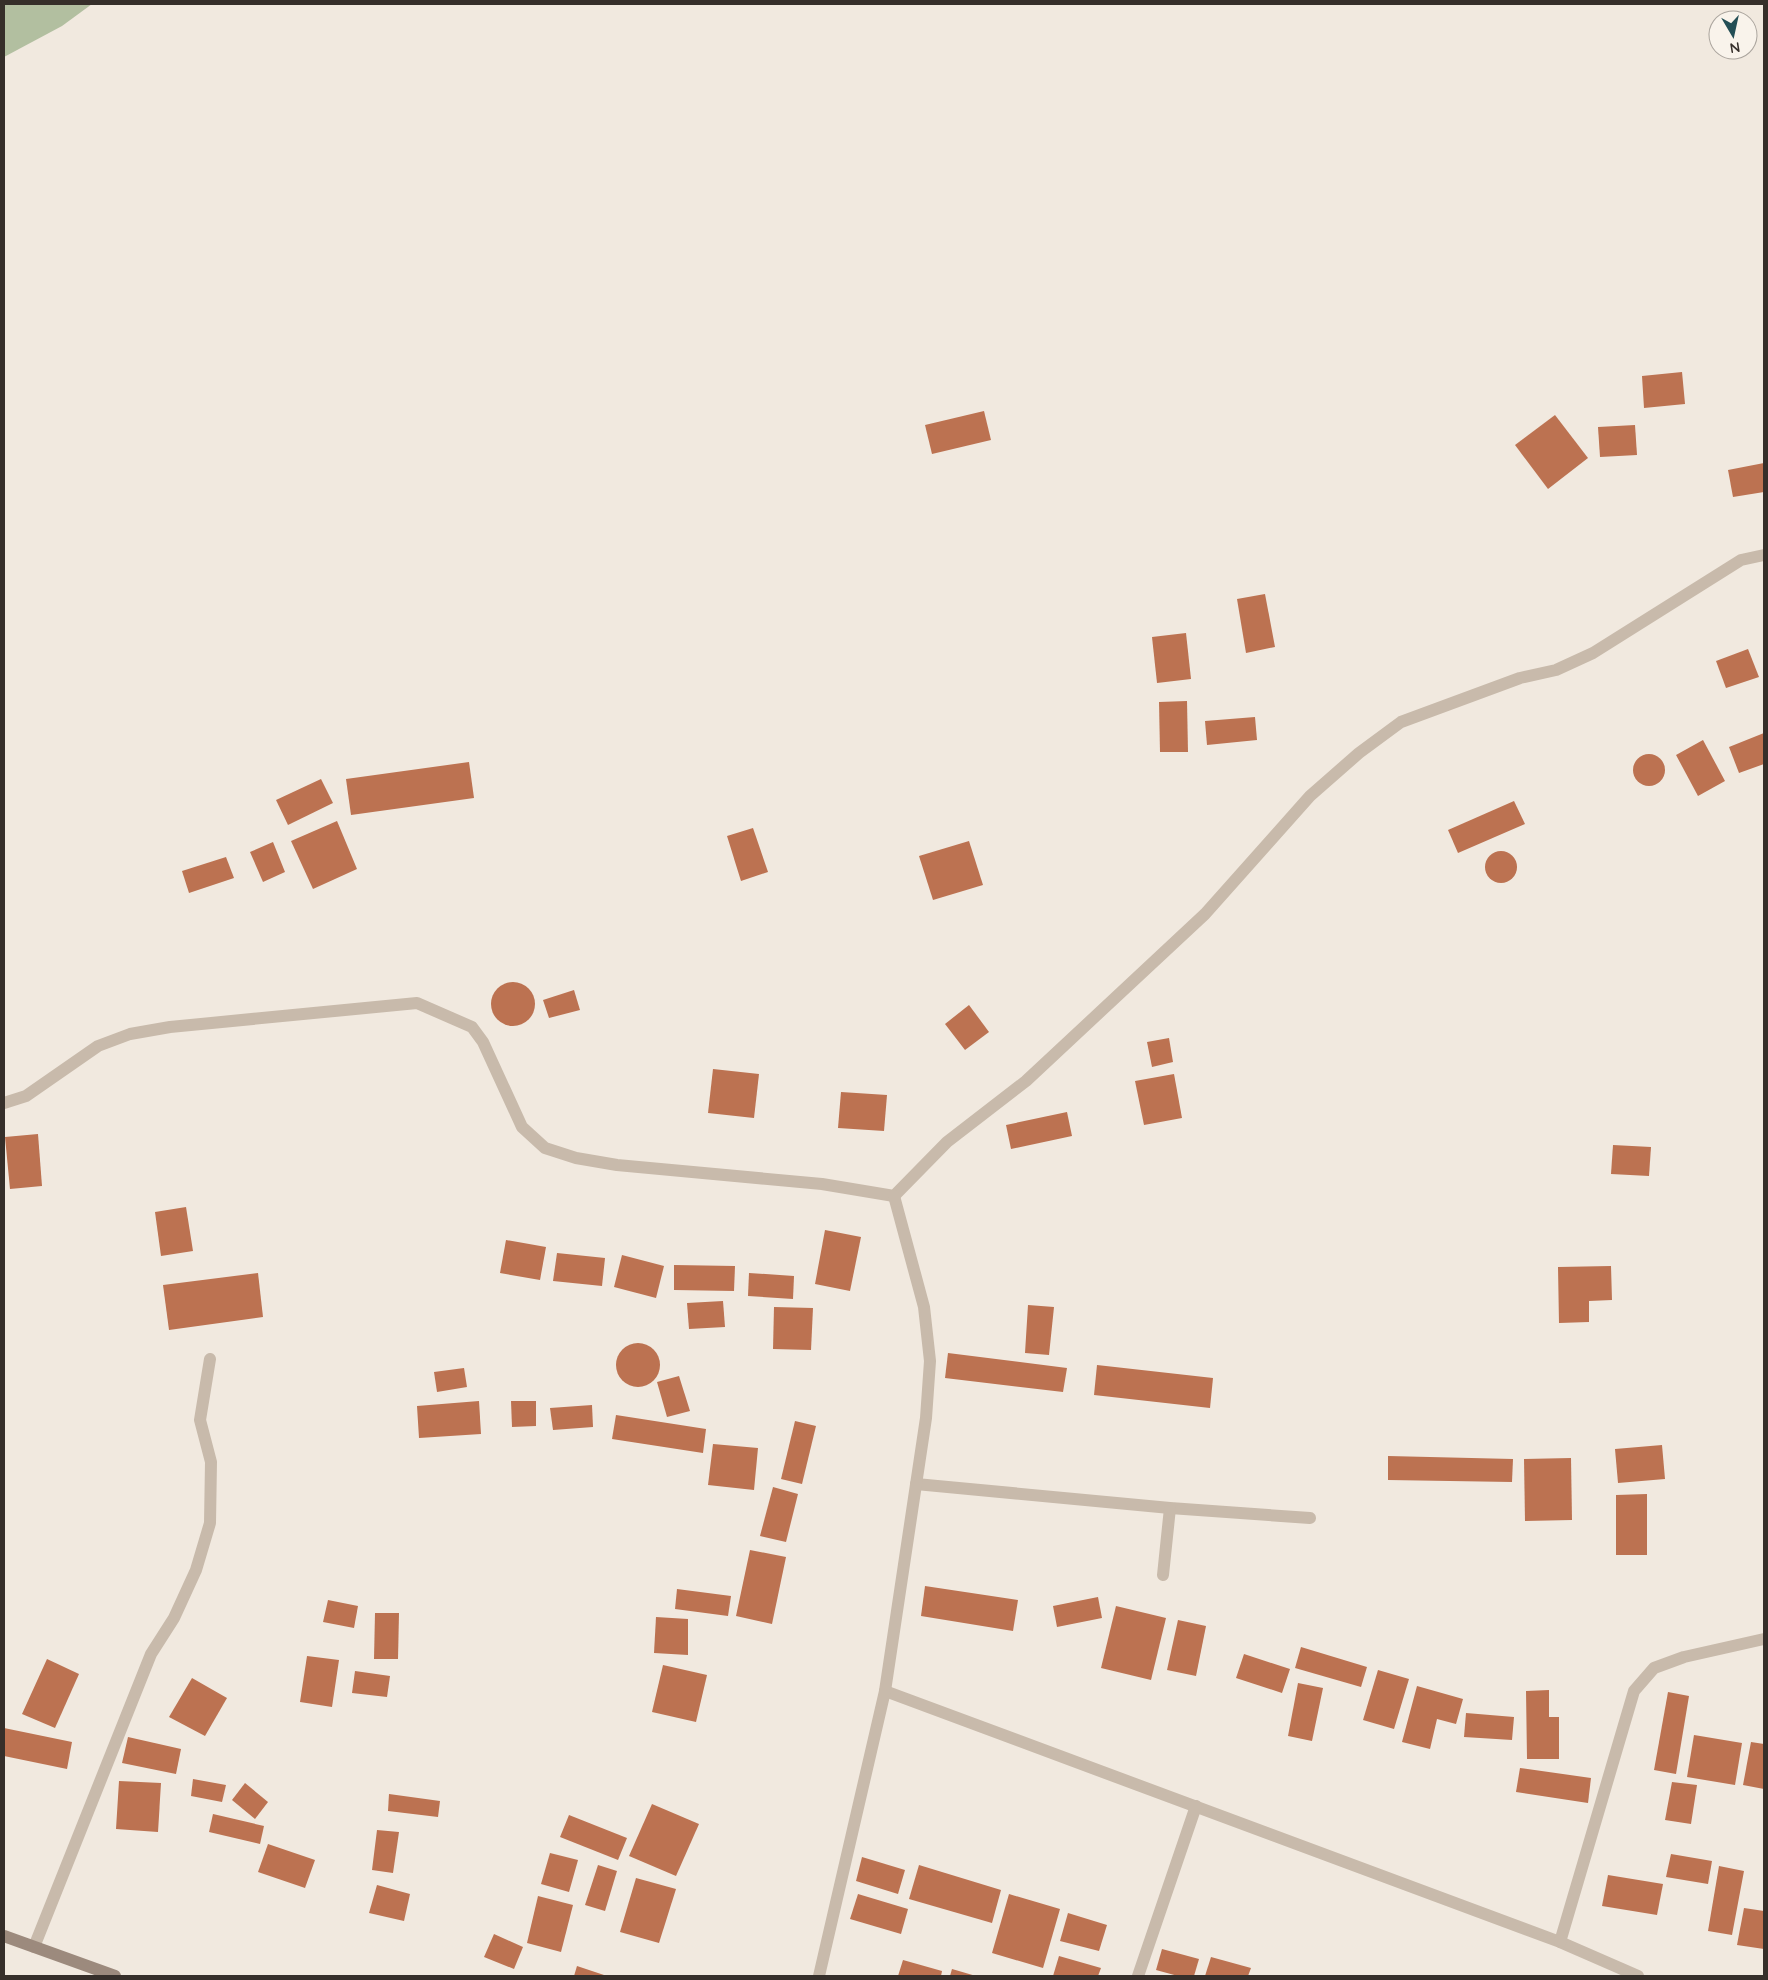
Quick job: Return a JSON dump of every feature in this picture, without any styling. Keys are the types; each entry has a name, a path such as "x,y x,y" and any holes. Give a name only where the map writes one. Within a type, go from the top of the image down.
{"street":[{"path":"894,1196 947,1142 1026,1081 1204,914 1310,796 1359,753 1401,722 1520,678 1556,670 1593,653 1741,560 1764,555"},
{"path":"4,1103 26,1096 98,1046 130,1034 180,1026 417,1002 472,1027 483,1042 522,1127 545,1148 576,1158 617,1164 822,1184 894,1196"},
{"path":"819,1976 885,1691 926,1418 930,1361 924,1307 894,1196"},
{"path":"34,1947 151,1654 174,1618 198,1561 210,1523 210,1462 200,1420 210,1359"},
{"path":"916,1484 1170,1508 1310,1518"},
{"path":"1163,1575 1170,1508"},
{"path":"1560,1942 1634,1691 1654,1668 1684,1657 1764,1639"},
{"path":"885,1691 1560,1942 1638,1976"},
{"path":"1138,1976 1196,1806"},
{"path":"4,1936 115,1976"}],"green space":[{"path":"4,4 92,4 62,26 4,57"}],"building":[{"path":"1682,372 1685,404 1644,408 1642,376"},
{"path":"984,411 991,440 932,454 925,425"},
{"path":"1555,415 1588,458 1548,489 1515,445"},
{"path":"1635,425 1637,455 1600,457 1598,427"},
{"path":"1764,463 1764,492 1733,497 1728,470"},
{"path":"1265,594 1275,647 1246,653 1237,599"},
{"path":"1186,633 1191,679 1157,683 1152,637"},
{"path":"1748,649 1759,677 1726,688 1716,661"},
{"path":"1187,701 1188,752 1160,752 1159,702"},
{"path":"1255,717 1257,740 1207,745 1205,721"},
{"path":"1764,733 1764,764 1739,773 1729,747"},
{"path":"1703,740 1725,781 1698,796 1676,755"},
{"path":"1649,754 1655,755 1660,759 1664,764 1664,776 1660,781 1655,785 1649,786 1643,785 1638,781 1634,776 1633,770 1634,764 1638,759 1643,755"},
{"path":"469,762 474,798 351,815 346,779"},
{"path":"321,779 333,803 288,825 276,800"},
{"path":"1514,801 1525,824 1458,853 1448,830"},
{"path":"337,821 357,869 313,889 291,841"},
{"path":"753,828 768,872 741,881 727,836"},
{"path":"969,841 983,885 933,900 919,856"},
{"path":"273,842 285,872 263,882 250,852"},
{"path":"1501,851 1507,852 1512,856 1516,861 1516,873 1512,878 1507,882 1501,883 1495,882 1490,878 1486,873 1485,867 1486,861 1490,856 1495,852"},
{"path":"226,857 234,878 189,893 182,871"},
{"path":"513,982 525,986 531,992 535,1004 531,1016 525,1022 513,1026 501,1022 495,1016 491,1004 495,992 501,986"},
{"path":"574,990 580,1010 549,1018 543,1000"},
{"path":"969,1005 989,1032 965,1050 945,1024"},
{"path":"1169,1038 1173,1062 1152,1067 1147,1042"},
{"path":"713,1069 759,1074 754,1118 708,1113"},
{"path":"1174,1074 1182,1118 1144,1125 1135,1081"},
{"path":"841,1092 887,1095 884,1131 838,1128"},
{"path":"1067,1112 1072,1136 1011,1149 1006,1125"},
{"path":"38,1134 42,1186 10,1189 5,1137"},
{"path":"1613,1145 1651,1147 1649,1176 1611,1174"},
{"path":"186,1207 193,1251 161,1256 155,1212"},
{"path":"825,1230 861,1237 850,1291 815,1284"},
{"path":"506,1240 546,1247 540,1280 500,1273"},
{"path":"557,1253 605,1258 602,1286 553,1281"},
{"path":"622,1255 664,1266 656,1298 614,1287"},
{"path":"674,1265 735,1266 734,1291 674,1290"},
{"path":"1611,1266 1612,1300 1589,1301 1589,1322 1559,1323 1558,1267"},
{"path":"258,1273 263,1317 169,1330 163,1285"},
{"path":"749,1273 794,1276 793,1299 748,1296"},
{"path":"723,1301 725,1327 689,1329 687,1303"},
{"path":"1028,1305 1054,1307 1049,1355 1025,1353"},
{"path":"774,1307 813,1308 811,1350 773,1349"},
{"path":"638,1343 650,1347 656,1353 660,1365 656,1377 650,1383 638,1387 626,1383 620,1377 616,1365 620,1353 626,1347"},
{"path":"948,1353 1067,1368 1063,1392 945,1378"},
{"path":"1097,1365 1213,1378 1210,1408 1094,1395"},
{"path":"464,1368 467,1387 437,1392 434,1372"},
{"path":"679,1376 690,1411 667,1417 657,1382"},
{"path":"479,1401 481,1434 419,1438 417,1406"},
{"path":"511,1401 536,1401 536,1426 512,1427"},
{"path":"592,1405 593,1427 553,1430 550,1408"},
{"path":"616,1415 706,1429 703,1453 612,1439"},
{"path":"795,1421 816,1426 802,1484 781,1479"},
{"path":"713,1444 758,1448 754,1490 708,1485"},
{"path":"1662,1445 1665,1479 1618,1483 1615,1449"},
{"path":"1388,1456 1513,1459 1512,1482 1388,1480"},
{"path":"1571,1458 1572,1520 1525,1521 1524,1459"},
{"path":"773,1487 798,1494 786,1542 760,1536"},
{"path":"1647,1494 1647,1555 1616,1555 1616,1495"},
{"path":"750,1550 786,1557 772,1624 736,1616"},
{"path":"925,1586 1018,1600 1013,1631 921,1616"},
{"path":"677,1589 731,1596 728,1616 675,1609"},
{"path":"1098,1597 1102,1618 1057,1627 1053,1606"},
{"path":"328,1600 358,1606 354,1628 323,1622"},
{"path":"1116,1606 1166,1618 1151,1680 1101,1668"},
{"path":"375,1613 399,1613 398,1659 374,1659"},
{"path":"656,1617 688,1619 688,1655 654,1653"},
{"path":"1178,1620 1206,1626 1196,1676 1167,1670"},
{"path":"1301,1647 1367,1667 1361,1687 1295,1668"},
{"path":"1244,1654 1290,1669 1282,1693 1236,1678"},
{"path":"307,1656 339,1660 332,1707 300,1702"},
{"path":"47,1659 79,1674 55,1728 22,1714"},
{"path":"663,1665 707,1675 696,1722 652,1712"},
{"path":"1378,1670 1409,1679 1394,1729 1363,1720"},
{"path":"355,1671 390,1676 387,1697 352,1693"},
{"path":"192,1678 227,1698 205,1736 169,1717"},
{"path":"1298,1683 1323,1688 1312,1741 1288,1736"},
{"path":"1417,1686 1463,1699 1456,1724 1437,1719 1430,1749 1402,1742"},
{"path":"1549,1690 1549,1717 1559,1717 1559,1759 1527,1759 1526,1691"},
{"path":"1668,1692 1689,1696 1676,1774 1654,1770"},
{"path":"1466,1713 1514,1717 1512,1740 1464,1737"},
{"path":"4,1728 72,1742 67,1769 4,1756"},
{"path":"1694,1735 1742,1743 1735,1785 1687,1777"},
{"path":"128,1737 181,1749 176,1774 122,1763"},
{"path":"1751,1742 1764,1744 1764,1789 1743,1785"},
{"path":"1520,1768 1591,1778 1588,1803 1516,1792"},
{"path":"193,1779 226,1785 222,1802 191,1796"},
{"path":"119,1781 161,1783 158,1832 116,1829"},
{"path":"1672,1782 1697,1785 1691,1824 1665,1820"},
{"path":"245,1783 268,1802 255,1819 232,1800"},
{"path":"389,1794 440,1801 438,1817 388,1811"},
{"path":"652,1804 699,1824 676,1876 629,1856"},
{"path":"213,1814 264,1826 260,1844 209,1832"},
{"path":"569,1815 627,1838 618,1860 560,1837"},
{"path":"377,1830 399,1832 393,1873 372,1870"},
{"path":"268,1844 315,1860 305,1888 258,1872"},
{"path":"550,1853 578,1860 569,1892 541,1884"},
{"path":"1671,1854 1712,1861 1708,1884 1666,1877"},
{"path":"862,1857 905,1870 898,1894 856,1881"},
{"path":"598,1865 617,1871 605,1911 585,1905"},
{"path":"919,1865 1001,1890 992,1923 909,1899"},
{"path":"1719,1866 1744,1871 1732,1935 1708,1931"},
{"path":"1608,1875 1663,1884 1657,1915 1602,1906"},
{"path":"636,1878 676,1889 659,1943 620,1932"},
{"path":"377,1885 410,1894 404,1921 369,1913"},
{"path":"858,1894 908,1909 901,1934 850,1919"},
{"path":"1009,1894 1060,1909 1043,1968 992,1953"},
{"path":"538,1896 573,1905 561,1952 527,1943"},
{"path":"1744,1908 1764,1911 1764,1949 1737,1945"},
{"path":"1068,1913 1107,1925 1099,1951 1060,1941"},
{"path":"494,1934 523,1947 514,1969 484,1957"},
{"path":"1162,1949 1199,1959 1194,1976 1178,1976 1156,1970"},
{"path":"1059,1956 1101,1968 1098,1976 1053,1976"},
{"path":"1211,1957 1251,1968 1248,1976 1205,1976"},
{"path":"903,1960 942,1971 941,1976 898,1976"},
{"path":"577,1966 607,1976 574,1976"},
{"path":"952,1969 976,1976 950,1976"}]}
